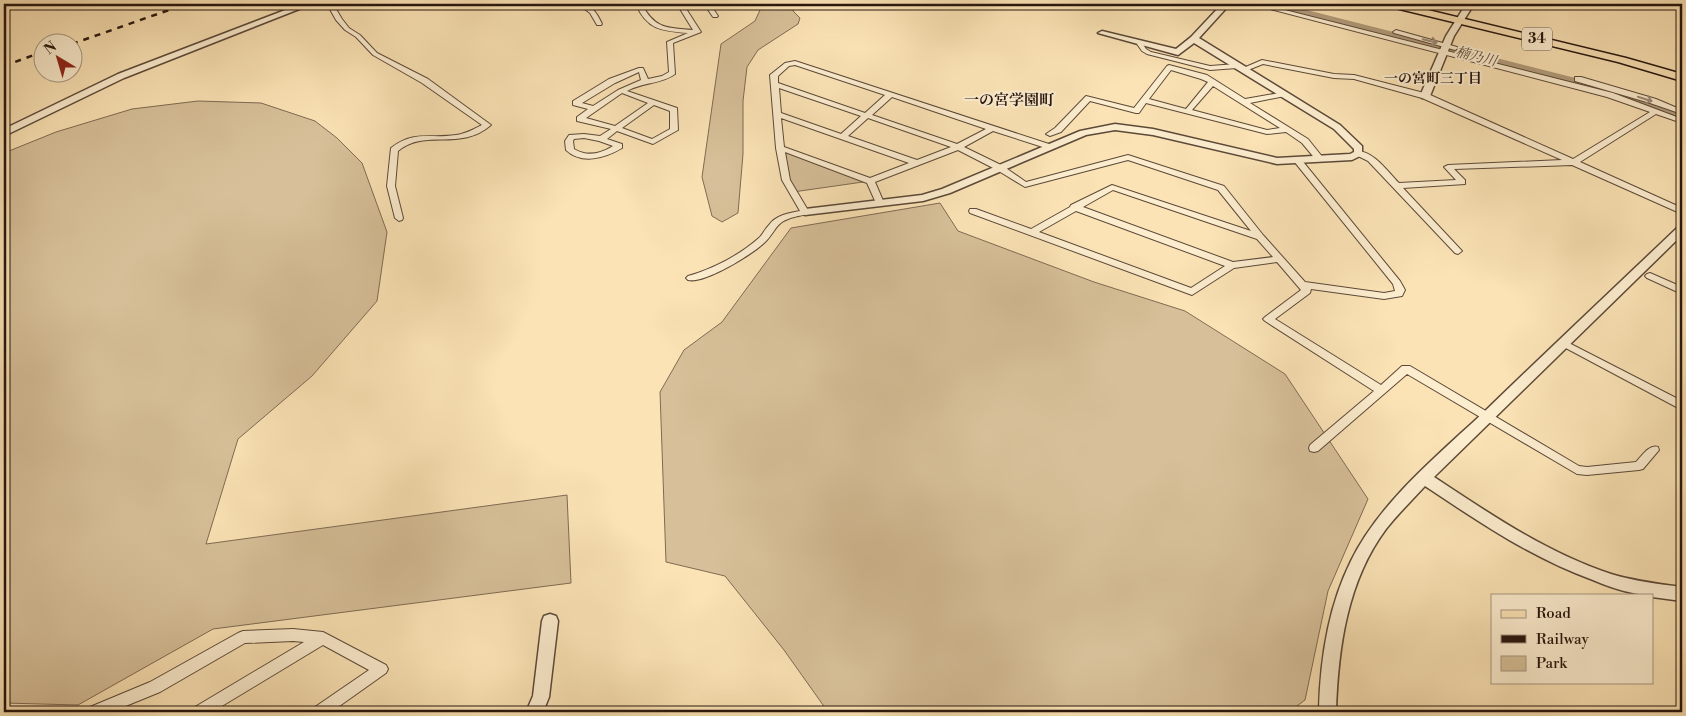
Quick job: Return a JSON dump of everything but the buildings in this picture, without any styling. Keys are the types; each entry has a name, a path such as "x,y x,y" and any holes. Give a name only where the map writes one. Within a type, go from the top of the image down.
{"main road":[{"name":"34","path":"1391,4 1461,18 1629,57 1682,73"},
{"name":"34","path":"1411,4 1622,60 1682,78"}],"street":[{"path":"4,9 14,4"},
{"path":"4,133 121,76 308,4"},
{"path":"330,4 339,20 347,29 358,36 375,54 425,81 487,125 468,135 450,138 414,138 404,141 394,150 391,186 399,218"},
{"path":"581,4 593,12 599,24"},
{"path":"638,4 646,19 650,22 663,27 698,32"},
{"path":"680,4 698,32"},
{"path":"707,4 715,16"},
{"path":"1167,4 1172,4"},
{"path":"1102,33 1178,52 1194,40 1226,4"},
{"path":"1254,4 1605,86 1682,112"},
{"path":"1281,4 1610,95 1682,121"},
{"path":"1425,96 1445,48 1469,4"},
{"path":"622,91 674,110 674,130 653,142 616,128 580,119 622,91 645,80 660,79 673,73 670,42 698,32"},
{"path":"1194,40 1342,131 1359,148 1359,153"},
{"path":"1140,44 1144,50 1149,52 1210,68 1240,68 1262,62 1354,78 1425,96 1682,211"},
{"path":"805,212 786,180 780,148 774,75 786,64 795,63 1049,147"},
{"path":"1050,134 1058,130 1089,98 1136,111 1169,67 1204,77 1213,82 1305,141 1320,159"},
{"path":"594,109 576,103 612,81 641,69 645,80"},
{"path":"1188,111 1207,86 1213,82"},
{"path":"775,84 958,147 1000,168 1025,185 1128,157 1221,188 1307,292 1268,320 1381,390"},
{"path":"1243,102 1282,94"},
{"path":"842,137 889,96"},
{"path":"1145,100 1267,132 1288,130"},
{"path":"601,139 619,146 608,153 592,157 579,156 570,150 569,141 572,137 584,136 601,139 653,103"},
{"path":"1395,186 1462,182 1448,167 1574,162 1656,111"},
{"path":"777,114 917,163"},
{"path":"780,148 870,181 958,147 993,128"},
{"path":"691,278 705,275 728,263 764,239 772,226 782,218 805,212 923,198 1083,133 1100,129 1131,128 1277,161 1352,157 1359,153"},
{"path":"1359,153 1371,159 1458,251"},
{"path":"1297,160 1397,283 1400,290 1399,294 1384,296 1302,285"},
{"path":"870,181 880,203"},
{"path":"1033,232 1112,187 1260,237"},
{"path":"1074,207 1232,264 1279,259"},
{"path":"973,211 1192,292 1232,264"},
{"path":"1327,712 1329,670 1333,641 1342,604 1357,564 1381,525 1424,478 1682,229"},
{"path":"1650,276 1682,291"},
{"path":"1565,344 1682,406"},
{"path":"1314,448 1406,369 1577,470 1587,471 1639,466 1654,450"},
{"path":"1424,478 1517,538 1560,561 1607,579 1642,588 1682,594"},
{"path":"534,712 541,697 550,621"},
{"path":"95,712 155,686 243,638 293,635 323,638 381,668 320,712"},
{"path":"200,712 323,638"}],"green space":[{"path":"754,4 789,4 800,18 798,24 758,50 747,67 743,101 743,154 738,213 722,222 712,216 702,177 721,44 755,21 760,10"},
{"path":"198,101 261,103 315,121 337,138 362,163 387,232 377,301 312,376 238,439 206,544 567,495 571,583 213,629 78,705 4,703 4,153 56,132 132,109"},
{"path":"780,148 870,181 793,192"},
{"path":"940,203 958,231 1094,282 1185,311 1285,374 1368,499 1328,591 1305,700 1289,712 828,712 784,650 725,576 666,562 660,392 684,350 722,322 791,228"}],"waterway":[{"name":"楠乃川","path":"1268,4 1602,89 1682,116"}],"railway":[{"path":"82,40 186,4"},
{"path":"4,66 32,56"}],"district":[{"name":"一の宮町三丁目","path":"1433,79"},
{"name":"一の宮学園町","path":"1009,100"}]}
